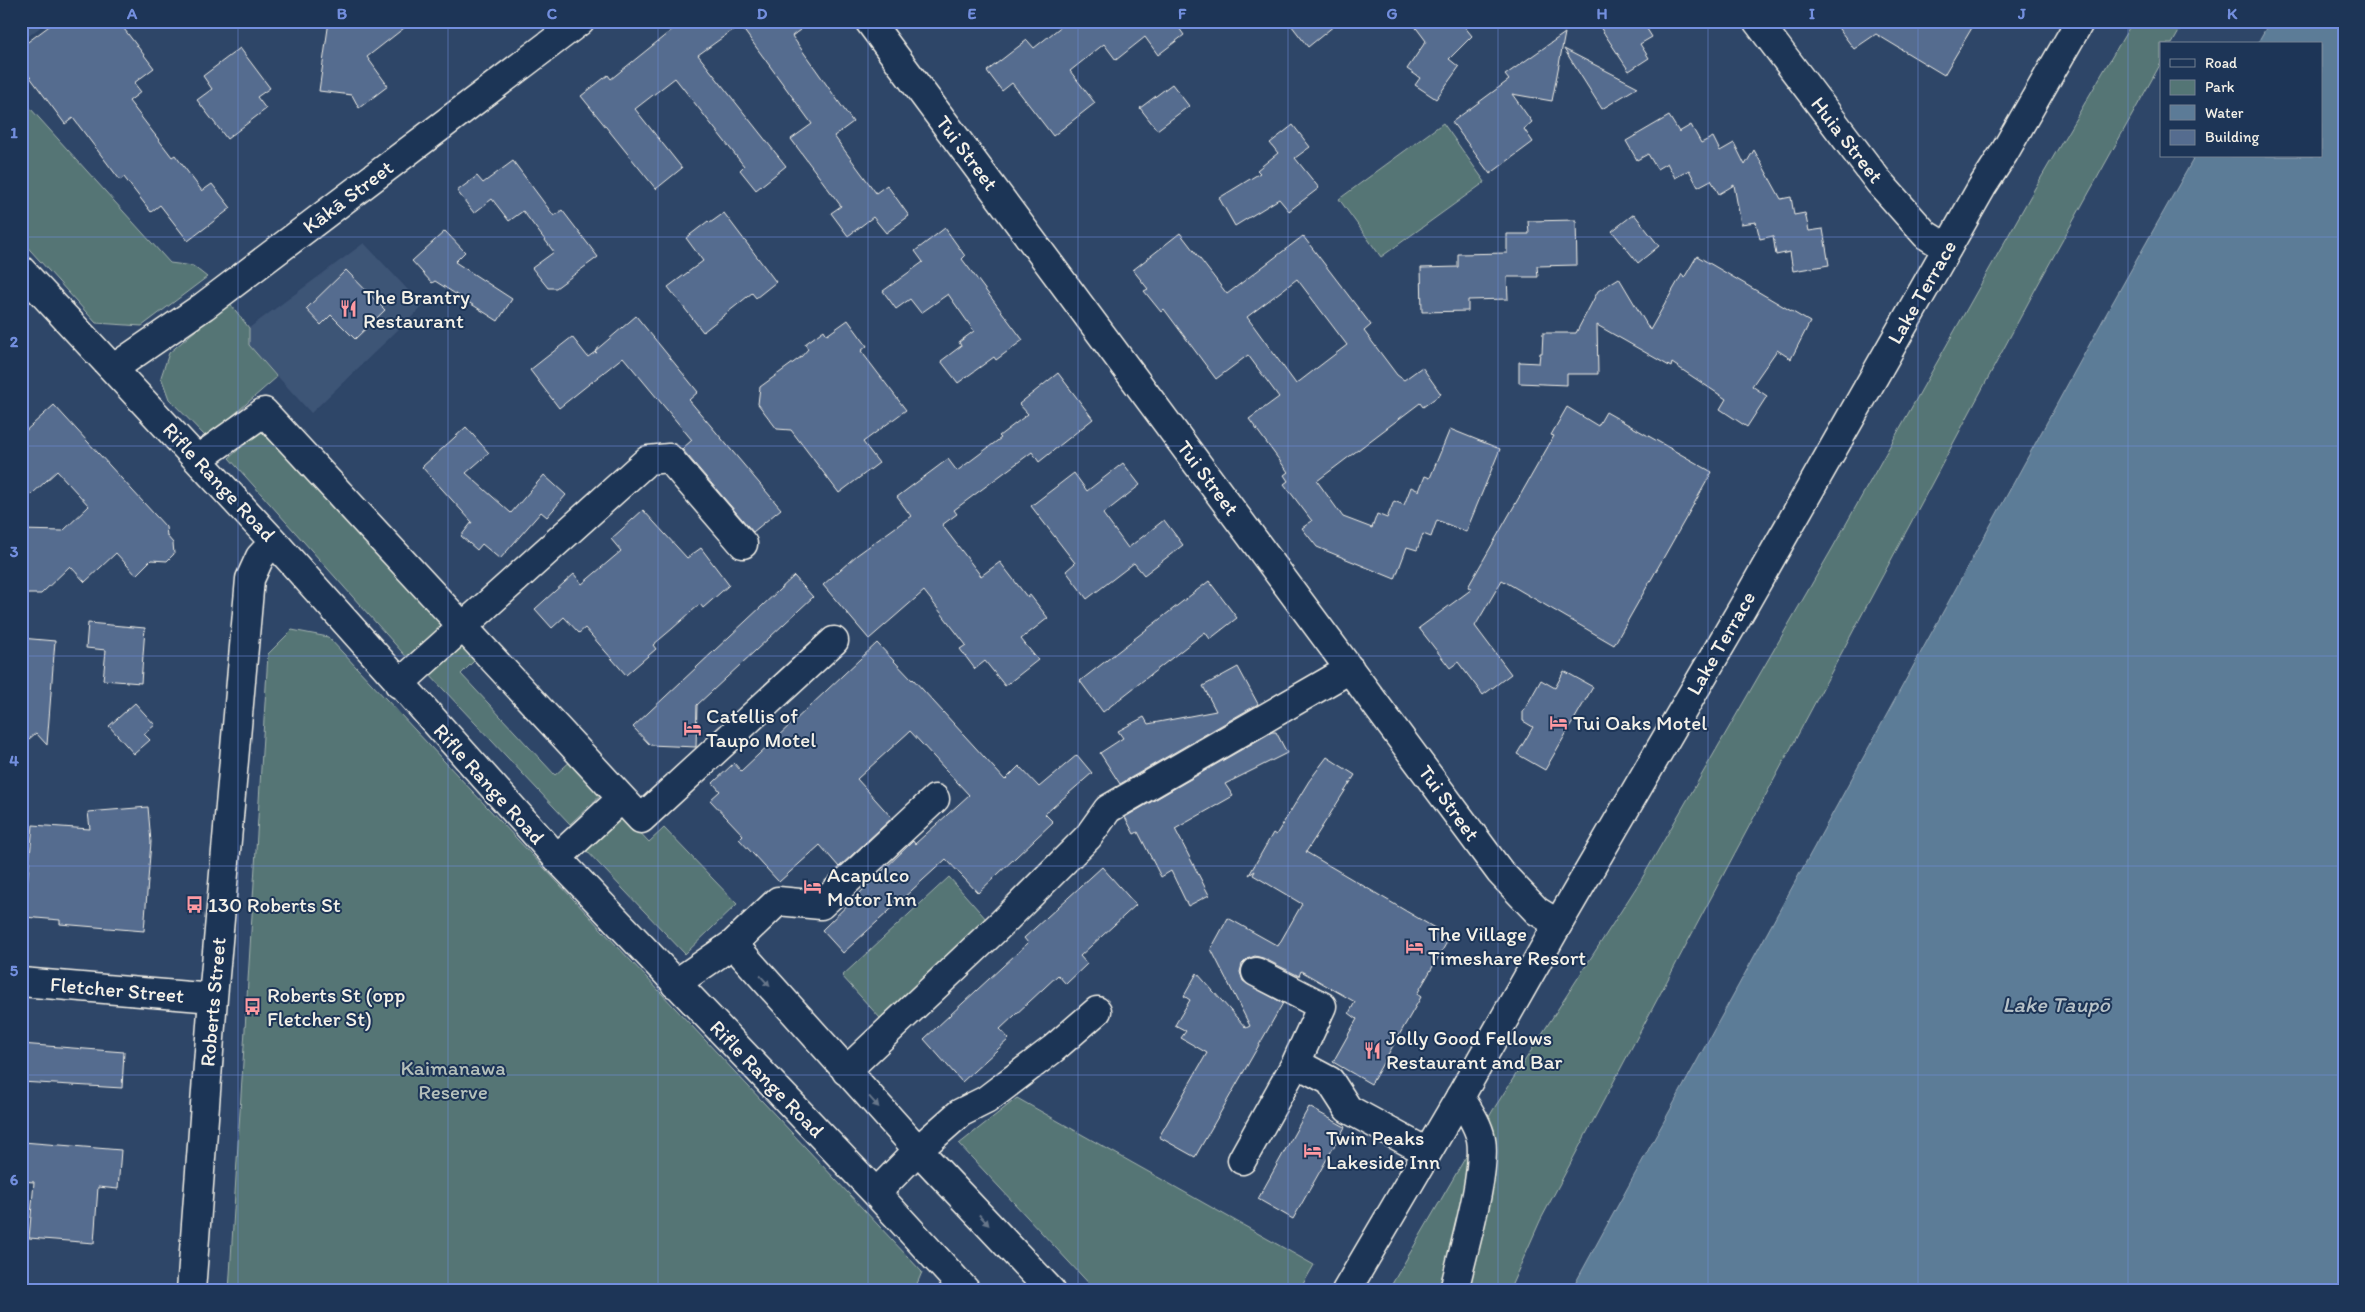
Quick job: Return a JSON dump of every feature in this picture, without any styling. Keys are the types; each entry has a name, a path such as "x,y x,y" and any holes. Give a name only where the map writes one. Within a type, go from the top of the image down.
{"street":[{"name":"Kākā Street","path":"114,368 204,306 580,21"},
{"name":"Tui Street","path":"869,21 1500,872 1537,911 1558,924"},
{"name":"Huia Street","path":"1757,21 1879,182 1926,235 1947,248"},
{"name":"Lake Terrace","path":"1346,1291 1460,1097 1947,248 2080,21"},
{"name":"Rifle Range Road","path":"21,270 274,542 556,858 876,1192 966,1291"},
{"path":"198,459 264,412 641,819 834,641"},
{"path":"399,684 648,460 669,458 743,544"},
{"name":"Roberts Street","path":"191,1291 213,998 250,579 260,557 274,542"},
{"path":"846,1071 1003,922 1088,837 1108,809 1350,669"},
{"path":"556,858 621,799"},
{"path":"675,984 733,944 778,901 821,906 935,799"},
{"path":"733,944 918,1150 1051,1291"},
{"path":"1242,1160 1296,1063 1322,1006 1256,972"},
{"name":"Fletcher Street","path":"21,982 213,998"},
{"path":"876,1192 918,1150 960,1113 986,1100 1053,1049 1097,1011"},
{"path":"1296,1063 1330,1081 1348,1109 1427,1152"},
{"path":"1454,1291 1481,1164 1481,1140 1477,1126 1460,1097"}],"shaded area":[{"path":"21,21 48,21 21,42"},
{"path":"364,243 423,306 311,413 249,345 249,328"}],"green space":[{"path":"2133,21 2185,21 2173,42 2160,42 2160,65 2036,288 1704,911 1540,1221 1509,1291 1388,1291 1493,1110 1641,880 1832,549 2035,188"},
{"path":"21,98 170,263 193,266 207,277 142,326 96,323 21,240"},
{"path":"1443,123 1485,182 1381,257 1339,199"},
{"path":"229,302 249,328 249,345 277,377 207,438 169,399 161,377 169,353"},
{"path":"266,425 446,629 410,661 229,458"},
{"name":"Kaimanawa Reserve","path":"292,630 328,637 922,1272 914,1291 229,1291 268,654"},
{"path":"461,642 477,658 461,674 555,775 572,760 603,793 570,824 428,673"},
{"path":"620,811 649,842 664,828 737,904 685,954 583,847"},
{"path":"949,877 987,920 880,1018 842,976"},
{"path":"1017,1098 1314,1265 1299,1291 1096,1291 959,1144"}],"water":[{"name":"Lake Taupō","path":"2270,21 2344,21 2344,1291 1571,1291 2104,318 2194,158 2322,158 2322,42 2258,42"}],"building":[{"path":"56,21 118,21 154,68 134,83 141,92 129,101 172,157 175,155 202,191 212,184 231,208 188,241 160,205 151,212 124,177 120,180 73,118 65,124 21,65 21,47"},
{"path":"329,21 413,21 367,57 388,86 359,108 352,95 319,91"},
{"path":"683,21 812,21 792,36 853,122 834,136 876,193 887,185 909,216 886,233 873,217 848,236 831,213 841,206 791,139 812,124 740,25 698,55 786,166 756,190 740,170 744,166 675,78 635,109 682,168 656,189 581,96 608,75 611,79"},
{"path":"1068,21 1174,21 1184,35 1158,55 1145,37 1116,60 1104,44 1070,71 1095,103 1053,136 1012,83 1002,91 987,71 1027,40 1034,48"},
{"path":"1288,21 1340,21 1308,47"},
{"path":"1411,21 1460,21 1472,36 1449,59 1459,67 1436,99 1415,85 1420,78 1407,69 1426,41"},
{"path":"1596,21 1642,21 1652,37 1640,44 1649,58 1629,71"},
{"path":"1833,21 1976,21 1944,75 1876,34 1854,49"},
{"path":"1565,33 1552,101 1512,94 1532,122 1524,129 1533,142 1490,174 1452,122 1509,80 1505,75"},
{"path":"240,48 270,88 257,97 266,109 227,139 197,100 212,89 203,76"},
{"path":"1564,49 1638,87 1602,109"},
{"path":"1172,84 1189,106 1157,130 1140,108"},
{"path":"1669,116 1679,132 1691,125 1701,143 1713,137 1720,151 1734,143 1745,165 1754,150 1781,199 1791,197 1794,215 1805,213 1809,231 1823,229 1829,265 1793,271 1790,252 1776,255 1773,236 1760,239 1756,222 1741,224 1734,185 1719,194 1711,180 1698,187 1689,170 1675,178 1667,163 1657,169 1648,154 1637,160 1626,141"},
{"path":"1293,125 1310,147 1295,158 1319,188 1289,211 1279,199 1235,226 1219,198 1260,173 1257,170 1278,153 1270,143"},
{"path":"513,161 554,216 562,210 598,257 556,288 548,288 532,268 554,252 523,211 509,221 492,199 474,213 457,191 477,176 483,183"},
{"path":"724,213 776,282 756,298 752,293 703,332 668,287 703,261 686,238 708,221 710,223"},
{"path":"1634,214 1659,246 1638,263 1612,231"},
{"path":"1576,220 1577,265 1537,266 1538,277 1507,277 1508,299 1468,300 1468,311 1422,312 1421,268 1458,267 1458,254 1507,253 1507,234 1529,234 1528,221"},
{"path":"945,228 965,256 962,259 1023,340 996,360 994,357 958,383 941,361 961,346 959,342 974,331 948,294 921,313 910,299 896,309 883,291 923,262 915,251"},
{"path":"445,231 465,252 455,262 512,299 498,321 435,281 432,283 412,261"},
{"path":"1180,233 1227,294 1303,236 1371,325 1364,331 1397,375 1404,380 1422,367 1441,394 1423,407 1420,403 1317,481 1343,517 1372,528 1377,514 1387,518 1394,501 1404,505 1411,487 1419,491 1425,476 1430,478 1450,429 1500,449 1466,532 1437,520 1431,537 1423,534 1417,550 1407,547 1395,579 1317,547 1302,528 1312,521 1284,484 1288,481 1284,475 1288,472 1249,419 1279,397 1248,355 1216,379 1164,309 1161,312 1144,291 1148,289 1133,270","holes":["1297,279 1347,345 1296,384 1247,317"]},
{"path":"1697,256 1810,322 1791,359 1777,350 1752,386 1767,396 1747,427 1720,409 1726,399 1672,363 1671,367 1597,325 1598,374 1567,374 1567,385 1519,383 1519,362 1539,363 1540,353 1542,353 1543,333 1576,333 1598,291 1619,278 1650,330 1682,274 1684,278"},
{"path":"346,270 385,310 355,339 331,315 321,325 306,309"},
{"path":"636,316 698,392 689,400 781,509 753,532 682,449 692,440 623,357 559,408 530,370 572,337 588,357 595,352 597,353 595,351"},
{"path":"848,320 867,346 861,351 906,410 863,442 879,463 839,493 791,430 777,429 758,404 760,387 801,357 808,349 805,344 824,330 827,335"},
{"path":"1058,373 1093,419 1039,462 1032,452 954,510 957,514 942,525 981,576 1000,562 1027,597 1030,595 1048,618 1021,639 1038,660 1005,686 985,661 975,669 960,649 966,645 924,591 869,639 823,585 857,555 911,516 897,497 948,459 957,471 1001,438 999,436 1028,414 1019,404"},
{"path":"54,405 166,527 167,536 173,543 174,554 167,561 151,560 136,575 116,553 85,582 70,566 41,594 21,594 21,530 63,531 89,506 57,471 21,504 21,435"},
{"path":"1567,407 1598,426 1606,412 1712,472 1614,645 1502,580 1475,626 1511,674 1483,695 1458,662 1450,668 1419,628 1472,589 1468,587 1554,436 1551,435"},
{"path":"466,427 489,453 466,473 511,513 544,475 566,495 547,517 541,512 500,559 482,544 477,550 461,536 472,522 422,467"},
{"path":"1123,463 1140,485 1103,514 1128,548 1164,520 1183,545 1144,575 1134,563 1087,599 1066,571 1075,563 1031,506 1074,473 1087,491"},
{"path":"643,510 687,558 701,548 729,585 703,608 700,604 653,645 656,649 626,675 585,628 579,633 564,617 552,628 535,609 574,574 582,584 621,551 611,539"},
{"path":"794,576 813,597 697,705 696,747 650,745 633,727"},
{"path":"1209,581 1237,618 1210,639 1205,632 1103,712 1080,681"},
{"path":"88,623 145,628 141,683 103,680 106,650 86,648"},
{"path":"21,638 55,641 47,745 36,733 21,746"},
{"path":"877,643 913,679 1005,780 1019,766 1039,787 1077,755 1092,773 1045,814 1053,822 978,893 946,859 843,953 822,930 913,841 915,844 969,795 910,731 857,779 892,818 839,867 820,845 779,882 739,839 743,835 710,800 720,791 713,783 734,763 741,771"},
{"path":"1238,667 1258,704 1120,784 1100,753 1123,738 1118,731 1144,717 1148,724 1216,711 1203,686"},
{"path":"1564,671 1593,687 1545,770 1517,754 1533,727 1523,721 1523,712 1541,680 1555,688"},
{"path":"135,703 155,725 144,734 150,740 134,754 109,726"},
{"path":"1272,732 1276,732 1287,753 1225,784 1233,796 1175,829 1209,895 1188,906 1171,871 1161,877 1138,832 1134,834 1125,817"},
{"path":"1327,757 1355,775 1306,852 1450,937 1417,994 1421,997 1371,1084 1333,1062 1357,1019 1349,1013 1355,1002 1301,971 1299,976 1263,958 1255,956 1247,959 1242,964 1240,972 1243,981 1283,1003 1195,1157 1159,1137 1207,1053 1181,1038 1186,1031 1175,1025 1190,1000 1184,996 1197,973 1246,1028 1250,1026 1211,949 1228,918 1278,946 1302,904 1253,875 1255,871 1249,875 1273,833 1276,835 1309,781"},
{"path":"148,807 151,842 144,931 60,924 60,920 24,917 33,825 90,829 88,812"},
{"path":"1102,867 1136,905 1080,956 1087,964 1066,984 1058,975 1000,1029 1009,1039 962,1082 924,1039 1028,943 1024,938"},
{"path":"21,1044 124,1052 122,1088 21,1082"},
{"path":"1309,1107 1345,1127 1293,1219 1258,1199"},
{"path":"23,1142 121,1150 118,1189 98,1187 94,1243 29,1238 34,1182 21,1181"}],"place":[{"name":"The Brantry Restaurant","path":"349,309"},
{"name":"Tui Oaks Motel","path":"1559,723"},
{"name":"Catellis of Taupo Motel","path":"692,728"},
{"name":"Acapulco Motor Inn","path":"813,887"},
{"name":"130 Roberts St","path":"194,905"},
{"name":"The Village Timeshare Resort","path":"1414,946"},
{"name":"Roberts St (opp Fletcher St)","path":"253,1007"},
{"name":"Jolly Good Fellows Restaurant and Bar","path":"1372,1050"},
{"name":"Twin Peaks Lakeside Inn","path":"1312,1150"}]}
